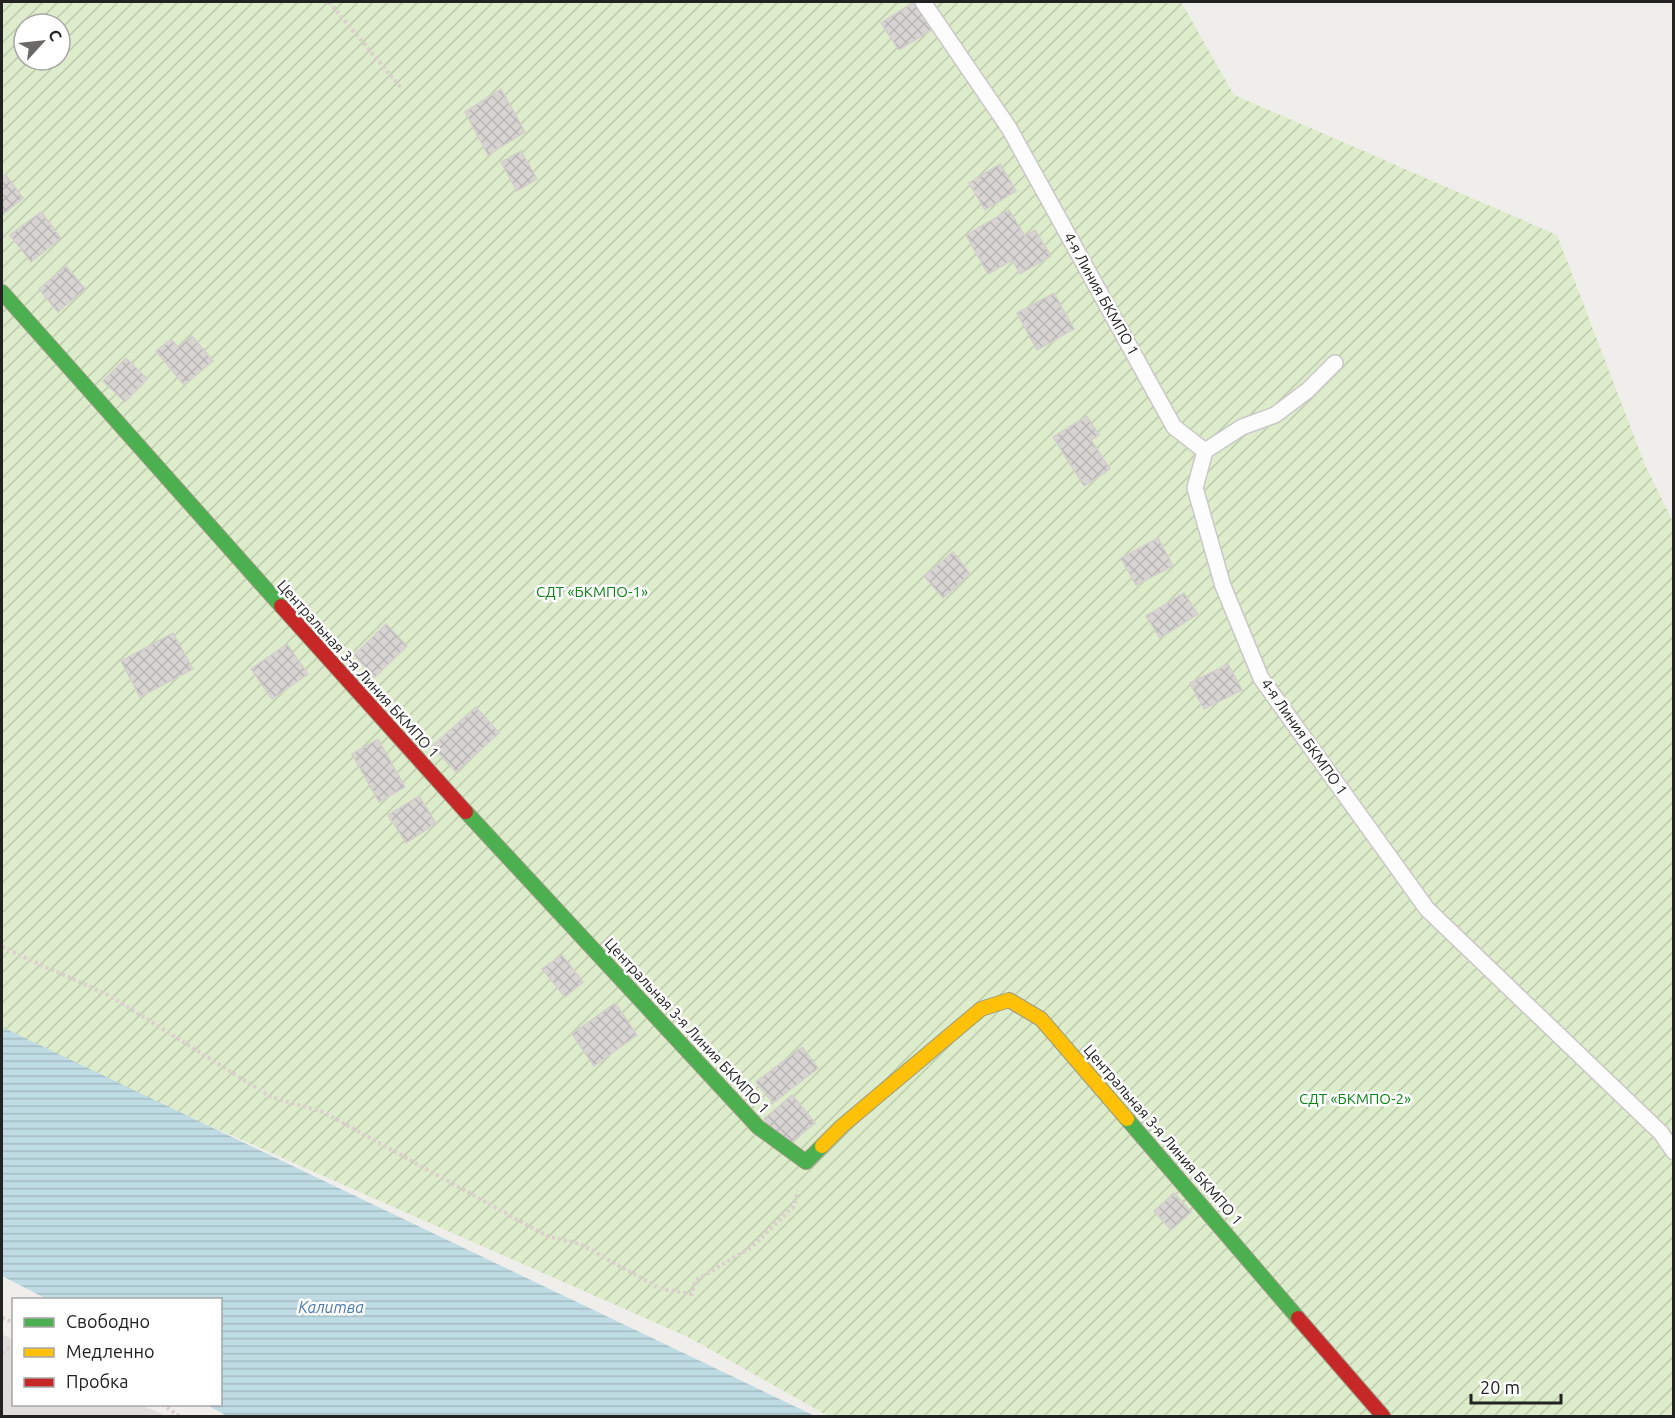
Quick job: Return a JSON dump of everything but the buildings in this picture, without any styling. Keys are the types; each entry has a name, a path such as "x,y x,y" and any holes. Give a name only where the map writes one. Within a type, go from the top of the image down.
{"street":[{"name":"Центральная 3-я Линия БКМПО 1","path":"2,292 399,740 758,1127 806,1162 842,1126 981,1009 1009,1000 1041,1018 1383,1416"}],"lane":[{"name":"4-я Линия БКМПО 1","path":"923,2 1009,128 1174,428 1205,451 1195,488 1223,586 1261,678 1427,909 1661,1133 1674,1152"},
{"path":"1205,451 1242,427 1275,416 1308,390 1335,363"}],"path":[{"path":"328,2 402,89"},
{"path":"2,947 110,996 272,1097 323,1112 547,1236 580,1244 661,1289 692,1294 695,1281 753,1246 793,1207 806,1162"},
{"path":"165,1406 179,1416"}],"shaded area":[{"path":"2,1334 12,1339 12,1406 144,1406 166,1416 2,1416"}],"green space":[{"name":"СДТ «БКМПО-1»","path":"2,2 1181,2 1234,95 1557,235 1645,465 1673,522 1673,1416 828,1416 688,1337 2,1034"}],"water":[{"name":"Калитва","path":"2,1027 815,1416 227,1416 209,1406 222,1406 222,1298 45,1298 2,1276"}],"traffic: fast":[{"path":"2,292 281,606"},
{"path":"466,812 758,1127 806,1162 822,1146"},
{"path":"1127,1119 1298,1318"}],"traffic: slow":[{"path":"822,1146 842,1126 981,1009 1009,1000 1041,1019 1127,1119"}],"traffic: jam":[{"path":"281,606 466,812"},
{"path":"1298,1318 1383,1416"}],"park label":[{"name":"СДТ «БКМПО-2»","path":"1355,1099"}]}
